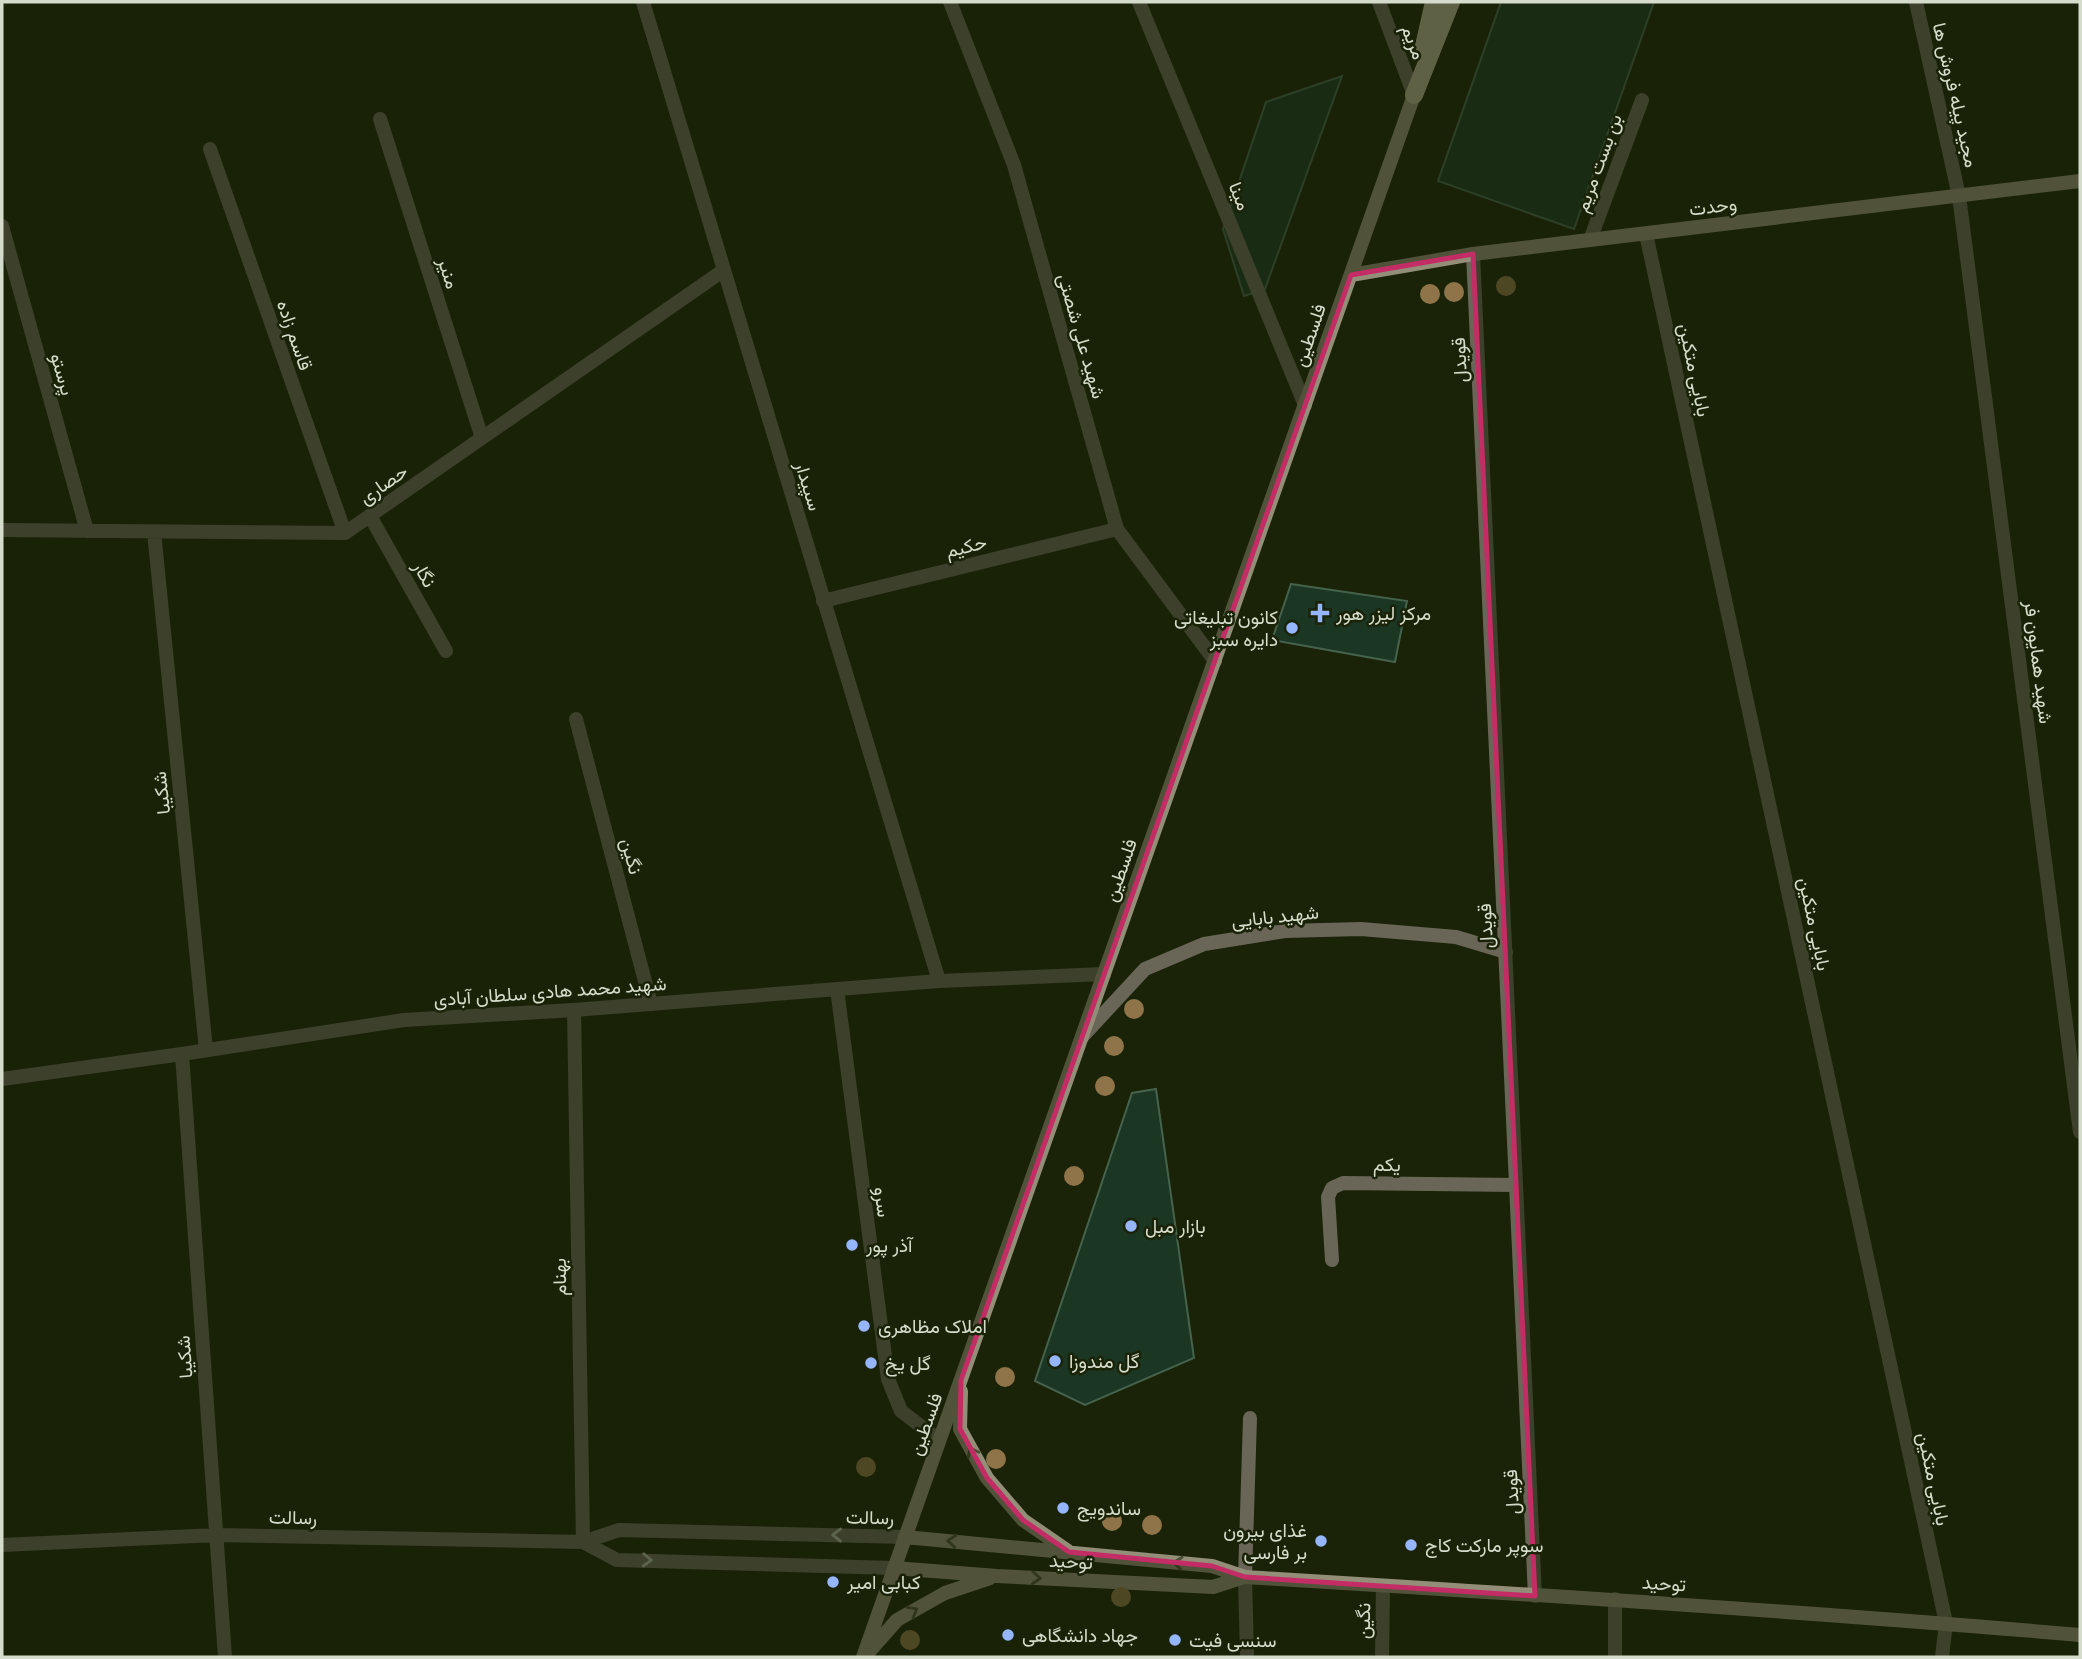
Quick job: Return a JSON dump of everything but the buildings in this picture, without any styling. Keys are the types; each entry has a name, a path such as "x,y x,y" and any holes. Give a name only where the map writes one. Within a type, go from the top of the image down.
{"main road":[{"path":"1414,95 1434,2"},
{"path":"1414,95 1451,2"}],"street":[{"name":"سپیدار","path":"643,2 939,981"},
{"name":"شهید علی شصتی","path":"950,2 1014,165 1117,529 1214,660"},
{"name":"مینا","path":"1139,2 1305,405"},
{"name":"مریم","path":"1379,2 1414,95"},
{"name":"مجید پیله فروش ها","path":"1916,2 1959,196"},
{"name":"فلسطین","path":"863,1657 1414,95"},
{"name":"بن بست مریم","path":"1590,240 1642,100"},
{"name":"منیر","path":"380,119 482,438"},
{"name":"قاسم زاده","path":"210,149 345,534"},
{"name":"وحدت","path":"1351,275 1473,254 2080,181"},
{"name":"شهید همایون فر","path":"1959,196 2080,1132"},
{"name":"پرستو","path":"2,226 87,531"},
{"name":"بابایی متکین","path":"1646,234 1946,1623"},
{"name":"قویدل","path":"1473,254 1535,1596"},
{"name":"حصاری","path":"345,534 724,270"},
{"name":"نگار","path":"370,516 446,651"},
{"name":"حکیم","path":"823,601 1117,529"},
{"path":"2,530 345,534"},
{"name":"شکیبا","path":"154,532 206,1050"},
{"name":"نگین","path":"576,719 651,1003"},
{"name":"شهید بابایی","path":"1081,1038 1146,969 1205,944 1285,931 1360,929 1457,937 1506,952"},
{"name":"شهید محمد هادی سلطان آبادی","path":"2,1079 404,1020 574,1010 939,981 1104,975"},
{"name":"سرو","path":"837,989 888,1379 901,1411 939,1440"},
{"name":"بهنام","path":"574,1010 583,1542"},
{"name":"شکیبا","path":"182,1054 225,1657"},
{"name":"یکم","path":"1332,1260 1328,1197 1332,1188 1343,1183 1516,1185"},
{"path":"961,1380 960,1429 987,1478 1023,1520 1069,1552"},
{"path":"1247,1657 1245,1577 1250,1418"},
{"name":"رسالت","path":"2,1545 216,1535 583,1542 619,1530 905,1537"},
{"name":"توحید","path":"905,1537 1212,1566 1245,1577 1615,1599 2080,1634"},
{"name":"رسالت","path":"583,1542 617,1560 894,1567"},
{"name":"توحید","path":"894,1567 998,1576 1213,1587 1245,1577"},
{"path":"863,1657 897,1620 945,1594 998,1576"},
{"name":"نگین","path":"1381,1657 1383,1586"},
{"path":"1615,1599 1615,1657"},
{"path":"1941,1657 1946,1623"}],"highlighted area":[{"path":"1473,254 1535,1596 1245,1577 1212,1566 1069,1552 1023,1520 987,1478 960,1429 961,1380 1351,275"}],"place":[{"name":"مرکز لیزر هور","path":"1320,613"},
{"name":"کانون تبلیغاتی دایره سبز","path":"1292,628"},
{"name":"بازار مبل","path":"1131,1226"},
{"name":"آذر پور","path":"852,1245"},
{"name":"املاک مظاهری","path":"864,1326"},
{"name":"گل مندوزا","path":"1055,1361"},
{"name":"گل یخ","path":"871,1363"},
{"name":"ساندویج","path":"1063,1508"},
{"name":"غذای بیرون بر فارسی","path":"1321,1541"},
{"name":"سوپر مارکت کاج","path":"1411,1545"},
{"name":"کبابی امیر","path":"833,1582"},
{"name":"جهاد دانشگاهی","path":"1008,1635"},
{"name":"سنسی فیت","path":"1175,1640"}]}
